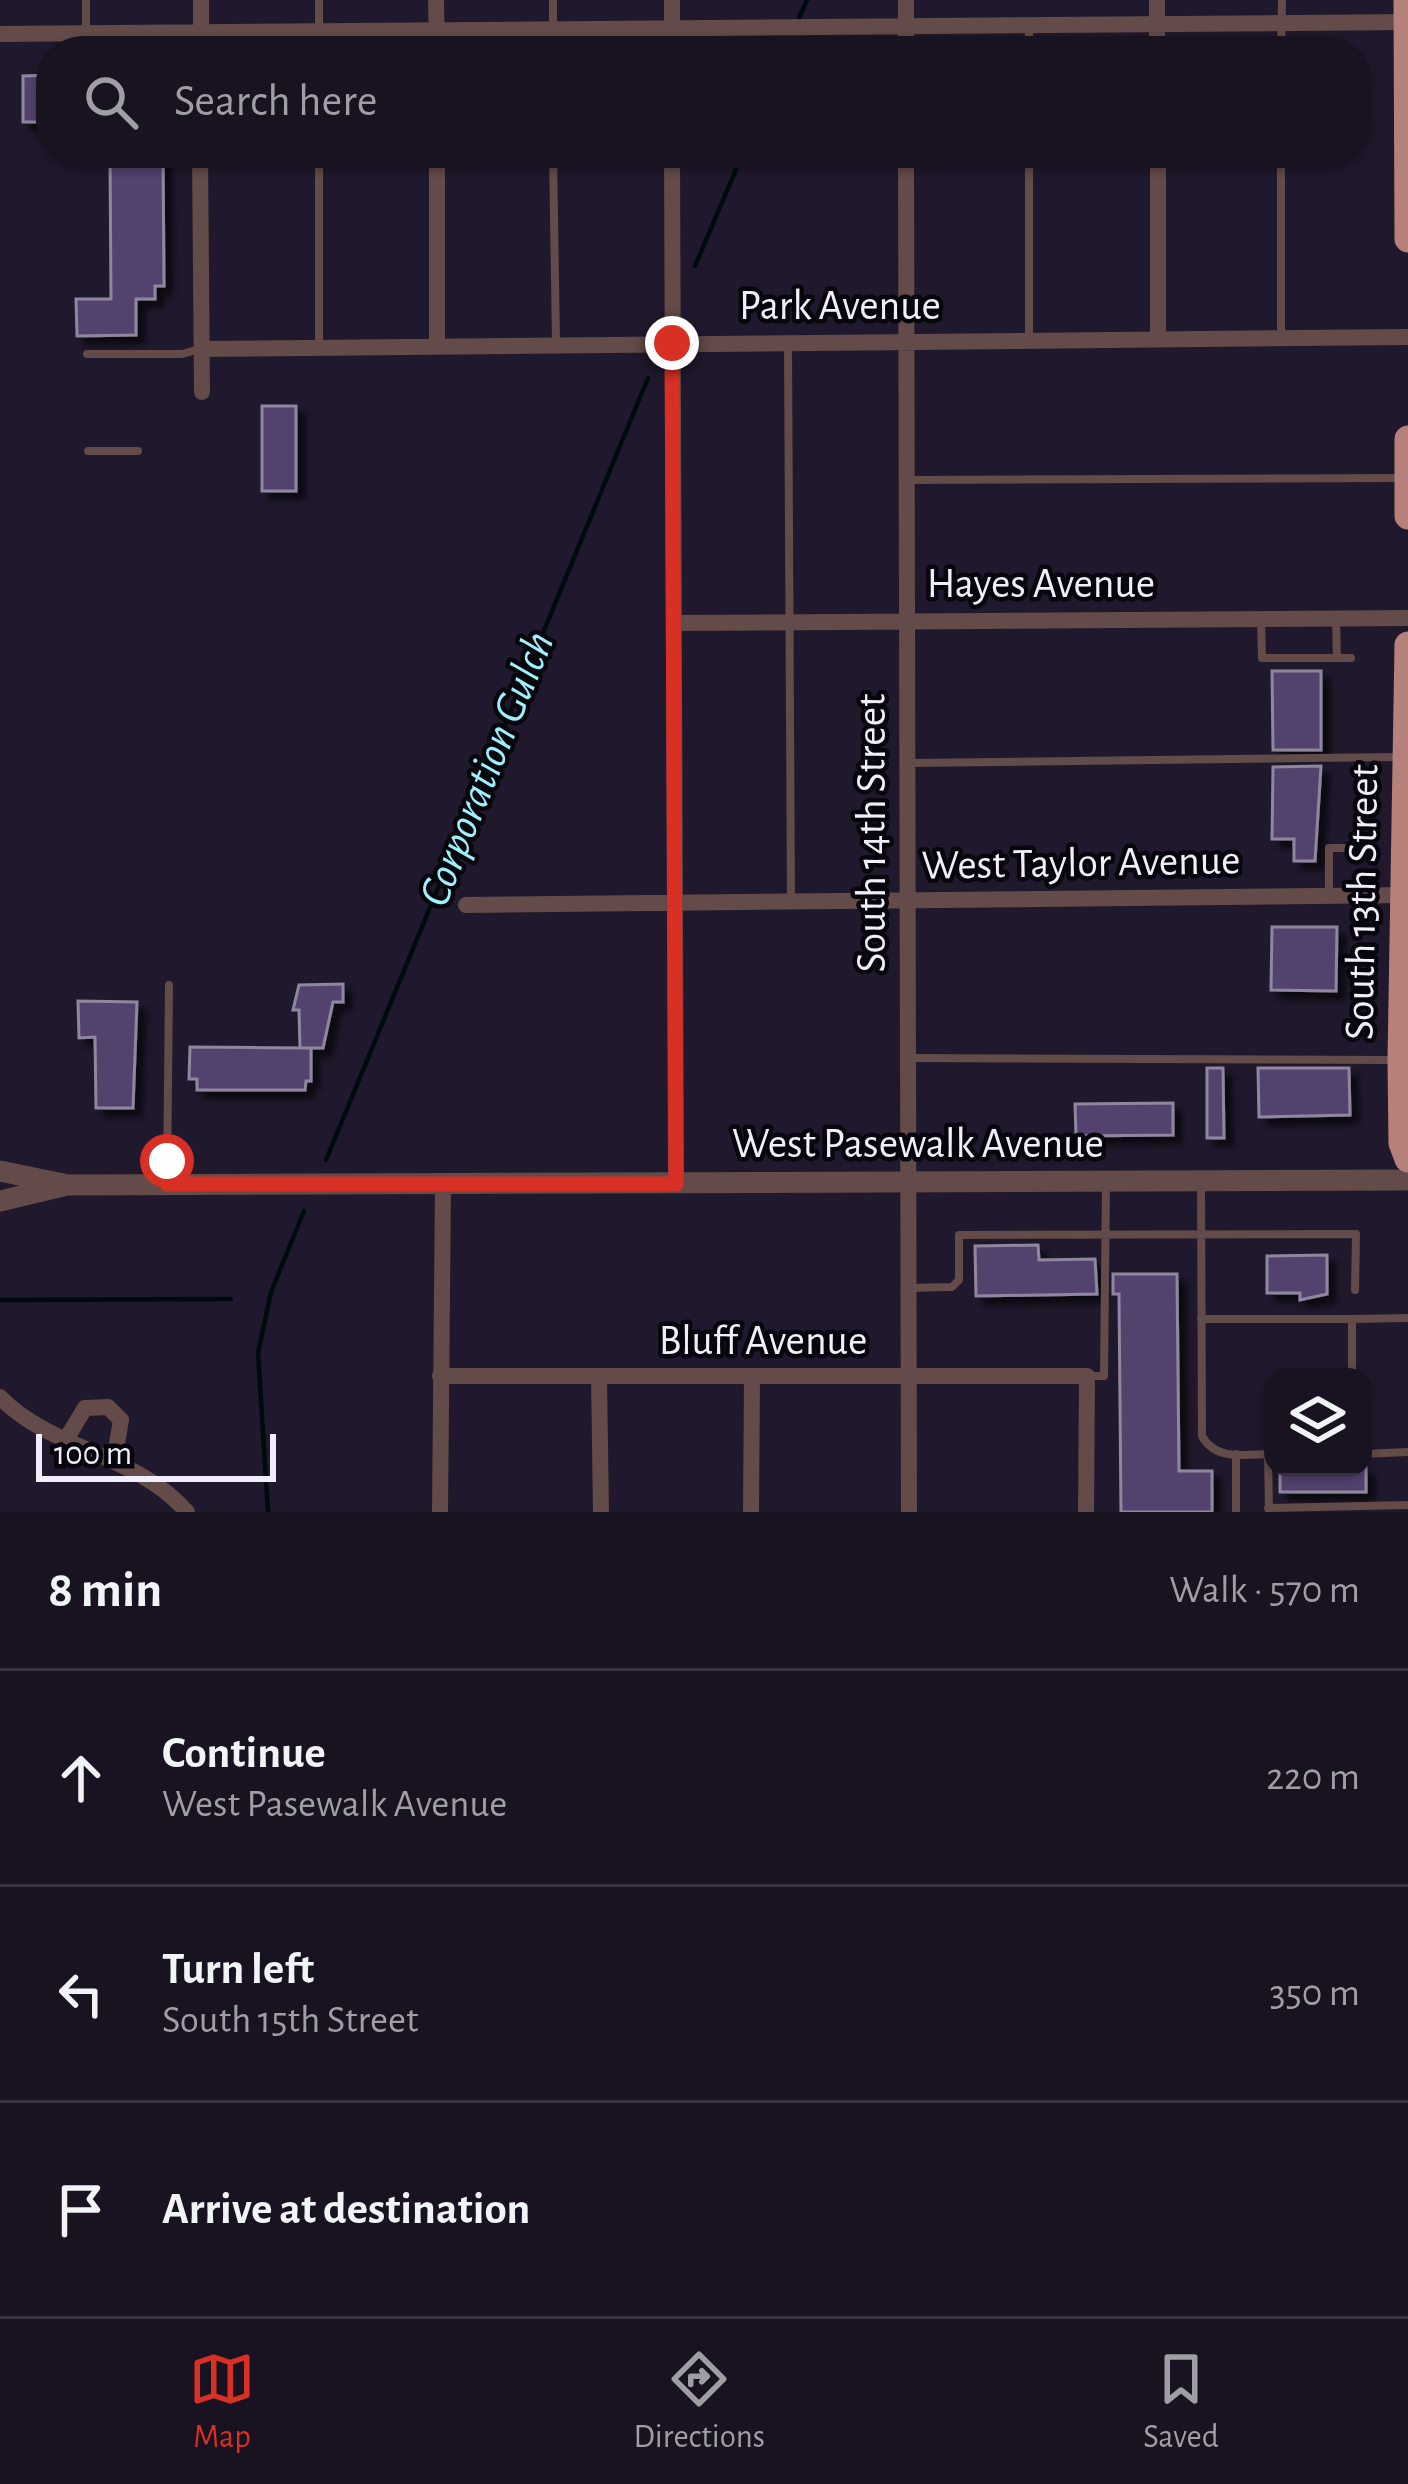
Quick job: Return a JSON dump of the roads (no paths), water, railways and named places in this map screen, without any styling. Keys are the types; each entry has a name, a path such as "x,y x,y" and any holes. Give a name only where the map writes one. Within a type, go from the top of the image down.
{"highway":[{"path":"1407,0 1408,239"},
{"path":"1408,439 1408,516"},
{"name":"South 13th Street","path":"1408,645 1401,1060 1402,1143 1408,1159"}],"street":[{"path":"201,0 201,36"},
{"path":"436,0 436,36"},
{"path":"672,0 672,36"},
{"path":"906,36 907,0"},
{"path":"1157,0 1157,36"},
{"path":"270,36 319,31 1407,22"},
{"path":"0,34 112,36"},
{"path":"200,168 202,392"},
{"path":"437,168 437,344"},
{"path":"672,168 676,1184"},
{"name":"South 14th Street","path":"906,168 909,1512"},
{"path":"1158,168 1158,338"},
{"name":"Park Avenue","path":"201,349 1408,337"},
{"name":"Hayes Avenue","path":"675,623 1408,618"},
{"name":"West Taylor Avenue","path":"466,905 1405,896"},
{"name":"West Pasewalk Avenue","path":"0,1171 68,1185 1408,1180"},
{"name":"West Pasewalk Avenue","path":"0,1201 68,1185"},
{"path":"440,1512 443,1185"},
{"name":"Bluff Avenue","path":"440,1376 1087,1376"},
{"path":"751,1512 752,1376"},
{"path":"1086,1512 1087,1376"},
{"path":"599,1378 601,1512"},
{"path":"0,1397 33,1426 152,1480 187,1512"},
{"path":"65,1441 86,1408 108,1407 121,1420 114,1461"}],"lane":[{"path":"86,0 86,34"},
{"path":"319,0 319,36"},
{"path":"553,0 553,36"},
{"path":"1282,0 1282,36"},
{"path":"1029,25 1029,36"},
{"path":"319,168 319,346"},
{"path":"553,168 556,344"},
{"path":"1029,168 1029,340"},
{"path":"1281,168 1281,338"},
{"path":"788,343 791,902"},
{"path":"87,354 182,354 201,349"},
{"path":"88,451 138,451"},
{"path":"907,480 1408,478"},
{"path":"1262,619 1262,658 1351,658"},
{"path":"1336,619 1337,658"},
{"path":"908,764 1406,757"},
{"path":"1329,897 1329,848 1351,848"},
{"path":"167,1184 169,985"},
{"path":"908,1058 1401,1060"},
{"path":"1087,1376 1104,1376 1106,1182"},
{"path":"1201,1182 1202,1436 1209,1448 1264,1454"},
{"path":"908,1288 952,1287 958,1280 958,1235 1356,1234 1355,1290"},
{"path":"1201,1319 1408,1318"},
{"path":"1352,1319 1352,1368"},
{"path":"1372,1454 1408,1452"},
{"path":"1236,1454 1237,1512"},
{"path":"1269,1476 1268,1510 1408,1505"}],"waterway":[{"name":"Corporation Gulch","path":"799,18 807,0"},
{"name":"Corporation Gulch","path":"695,266 737,168"},
{"name":"Corporation Gulch","path":"326,1160 648,378"},
{"name":"Corporation Gulch","path":"268,1512 258,1353 271,1292 304,1211"},
{"path":"0,1300 231,1299"}]}
